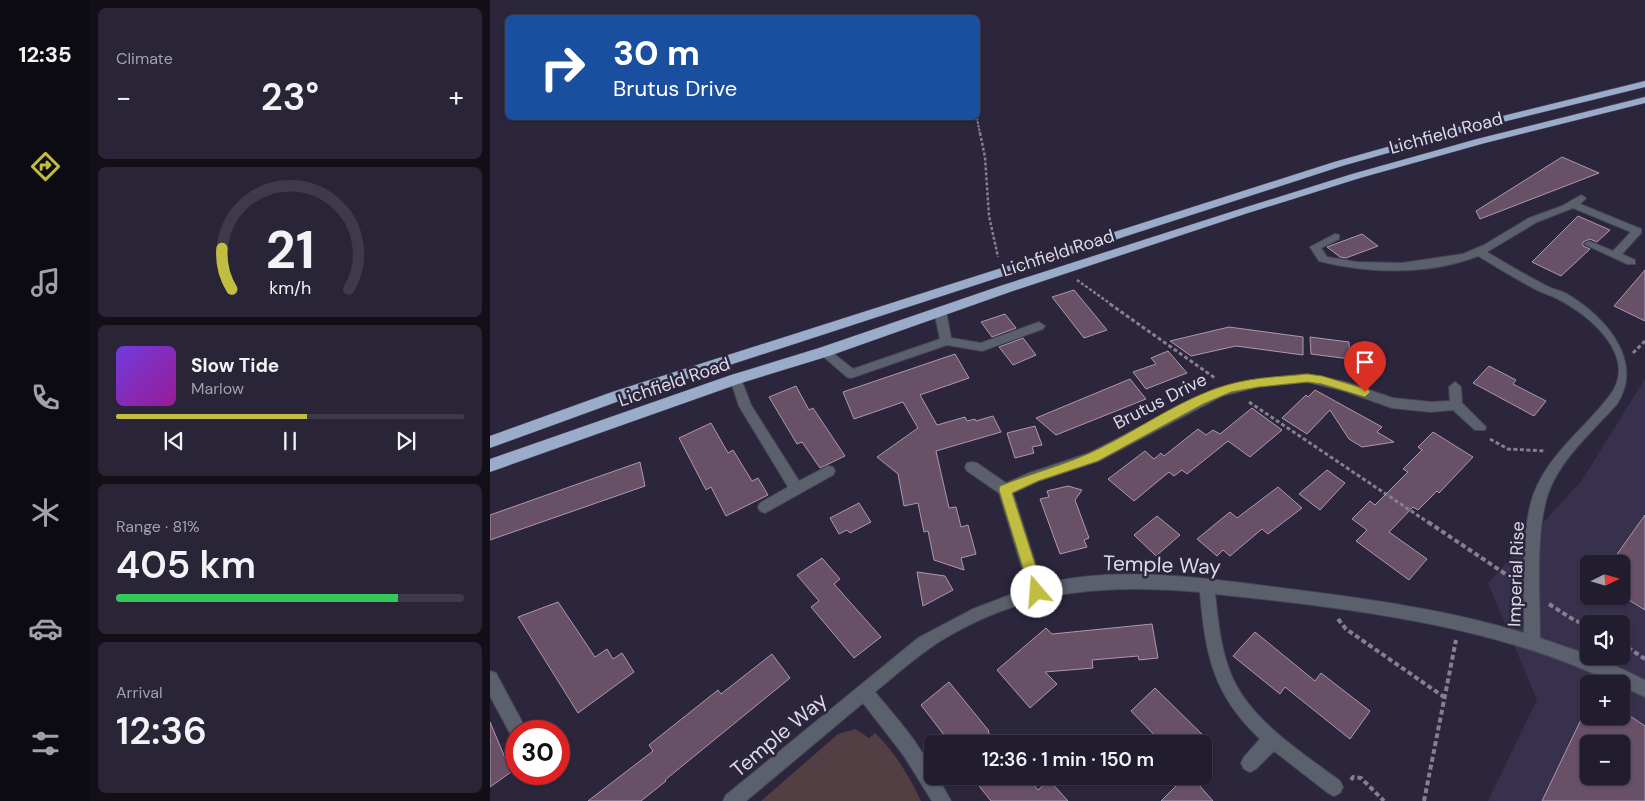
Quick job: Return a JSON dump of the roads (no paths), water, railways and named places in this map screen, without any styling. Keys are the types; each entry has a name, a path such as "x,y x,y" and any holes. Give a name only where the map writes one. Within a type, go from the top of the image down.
{"highway":[{"name":"Lichfield Road","path":"490,442 617,396 1338,164 1462,130 1645,84"},
{"name":"Lichfield Road","path":"490,466 736,379 824,352 1062,270 1356,176 1481,140 1645,100"}],"street":[{"path":"1335,238 1315,247 1323,259 1364,265 1444,262 1479,252 1523,225 1577,202 1637,232 1614,255"},
{"path":"1589,244 1631,262"},
{"name":"Imperial Rise","path":"1479,252 1541,288 1579,306 1604,326 1623,354 1626,370 1621,390 1567,451 1545,483 1537,508 1534,528 1532,644"},
{"path":"940,311 946,340"},
{"path":"824,352 851,374 946,340 982,347 1039,326"},
{"name":"Brutus Drive","path":"1005,490 1094,457 1198,402 1229,388 1258,382 1307,378 1346,386 1392,403 1431,407 1456,405"},
{"path":"736,379 745,406 796,488"},
{"path":"1455,387 1456,405 1480,427"},
{"path":"972,467 1005,490 1037,592"},
{"path":"765,507 828,471"},
{"name":"Temple Way","path":"732,801 911,652 946,630 1002,604 1037,592 1077,585 1128,581 1207,586 1334,602 1460,625 1532,644 1594,665 1645,689"},
{"path":"1207,586 1217,658 1225,682 1240,704 1273,740 1334,787"},
{"path":"490,679 512,720"},
{"path":"864,691 910,750 942,801"},
{"path":"1250,763 1273,740"}]}
